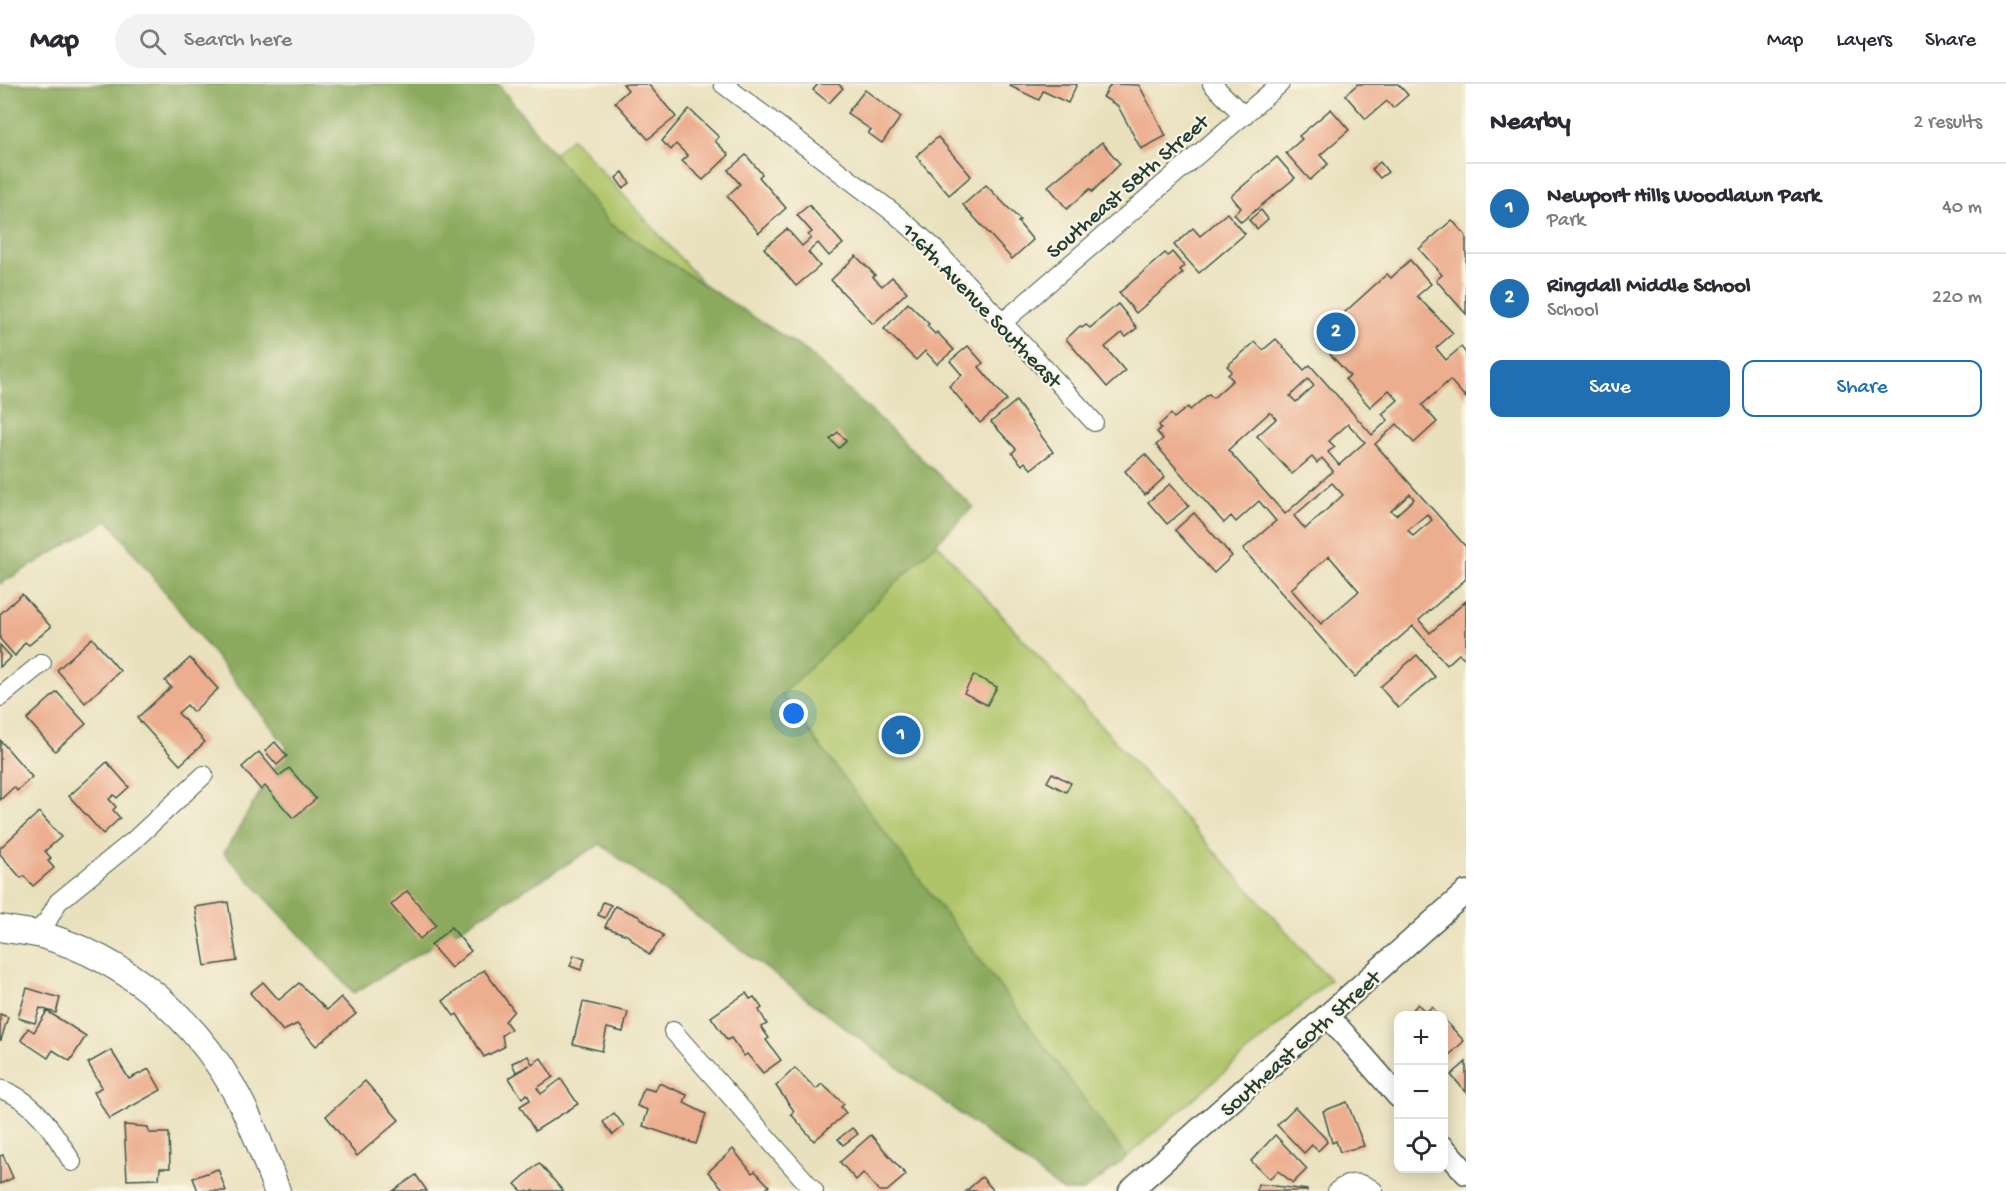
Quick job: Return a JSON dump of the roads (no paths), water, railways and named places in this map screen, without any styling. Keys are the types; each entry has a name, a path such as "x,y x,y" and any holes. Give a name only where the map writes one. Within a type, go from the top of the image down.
{"main road":[{"path":"0,928 34,934 87,952 124,970 168,1007 196,1037 231,1085 257,1137 277,1191"}],"street":[{"name":"116th Avenue Southeast","path":"723,84 795,141 894,213 932,246 1094,422"},
{"path":"1212,84 1244,116"},
{"name":"Southeast 58th Street","path":"1003,321 1280,84"},
{"path":"0,698 42,663"},
{"path":"34,934 48,920 58,902 133,841 204,775"},
{"name":"Southeast 60th Street","path":"1130,1191 1329,1017 1466,892"},
{"path":"1329,1017 1394,1091"},
{"path":"673,1031 814,1191"},
{"path":"0,1089 28,1104 44,1119 72,1162"},
{"path":"1448,1153 1466,1173"},
{"path":"1337,1191 1354,1183 1362,1184 1374,1191"}],"place":[{"name":"Ringdall Middle School","path":"1336,332"},
{"name":"Newport Hills Woodlawn Park","path":"901,735"}]}
